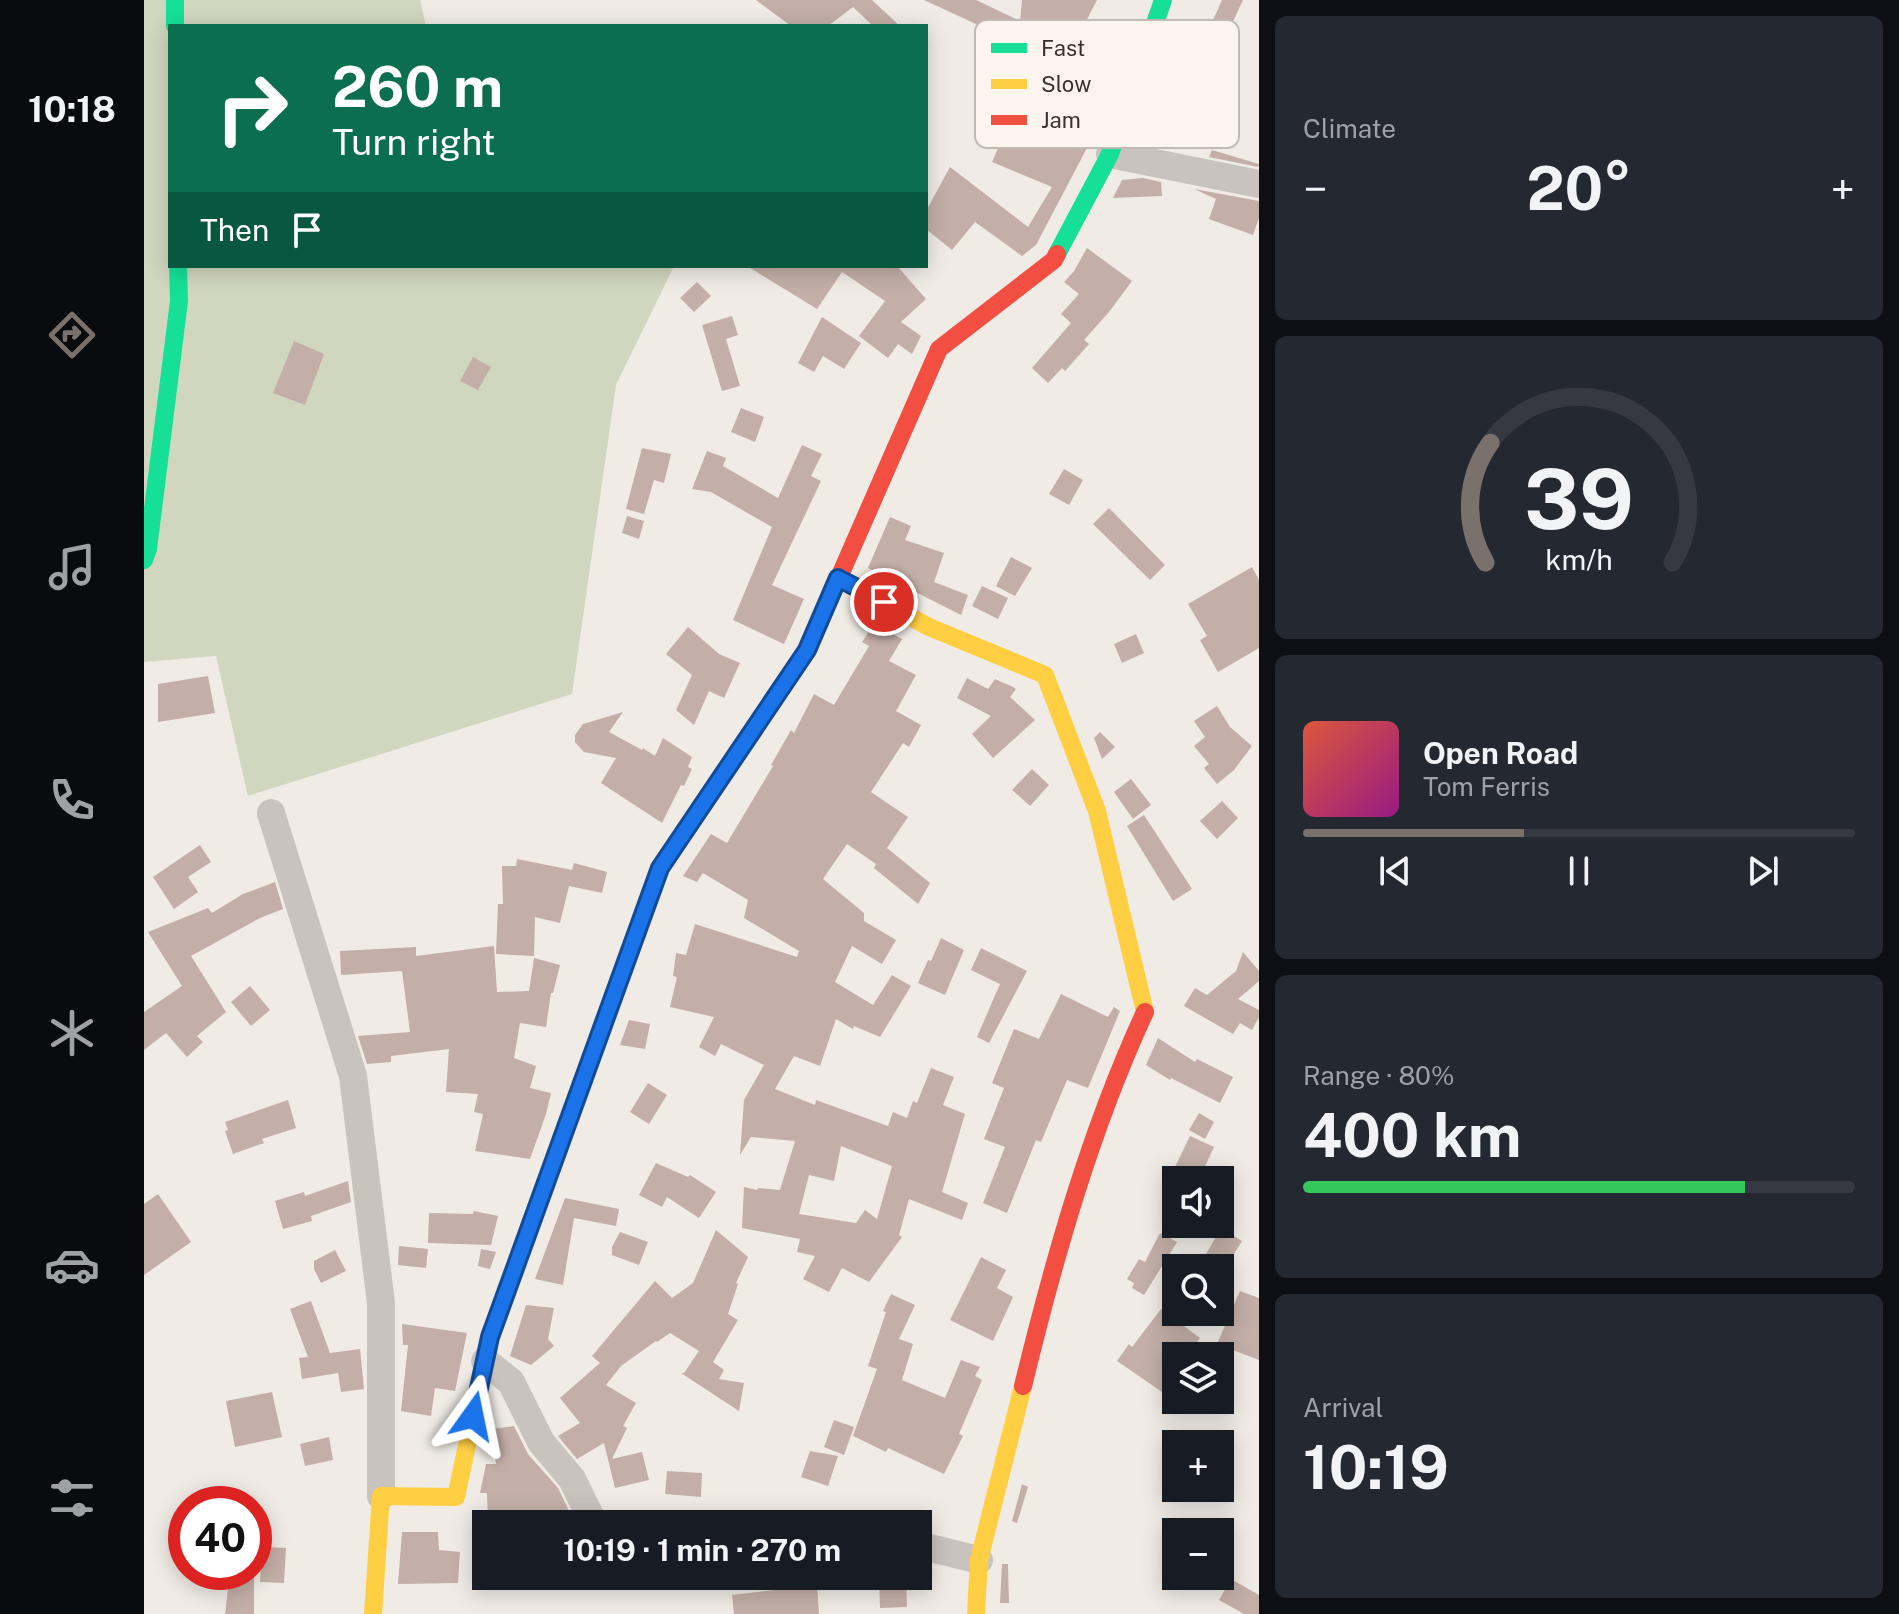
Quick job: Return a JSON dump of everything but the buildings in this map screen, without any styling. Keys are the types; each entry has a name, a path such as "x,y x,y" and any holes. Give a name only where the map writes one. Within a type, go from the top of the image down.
{"street":[{"path":"175,0 175,24"},
{"path":"1156,20 1163,0"},
{"path":"381,1496 456,1497 490,1337 660,868 807,650 939,349 1054,260 1112,148"},
{"path":"1110,154 1259,184"},
{"path":"144,560 148,549 177,317 178,268"},
{"path":"838,578 929,627 1045,675 1097,811 1145,1012 1116,1075 1048,1284 979,1560 976,1614"},
{"path":"271,813 353,1076 381,1303 381,1496 373,1614"},
{"path":"485,1361 511,1382 541,1442 572,1479 587,1510"},
{"path":"932,1548 979,1560"}],"green space":[{"path":"144,0 420,0 426,24 168,24 168,268 673,268 616,385 572,694 248,796 216,656 144,662"}],"traffic: fast":[{"path":"175,0 175,24"},
{"path":"1156,20 1163,0"},
{"path":"1057,254 1112,148"},
{"path":"144,560 148,549 179,301 178,268"},
{"path":"534,1216 660,868 807,650 841,573"}],"traffic: slow":[{"path":"838,578 929,627 1045,675 1097,811 1145,1012"},
{"path":"373,1614 381,1496 456,1497 490,1337 534,1216"},
{"path":"976,1614 979,1560 1023,1386"}],"traffic: jam":[{"path":"841,573 939,349 1054,260 1057,254"},
{"path":"1023,1386 1047,1291 1090,1149 1145,1012"}],"route":[{"path":"473,1416 490,1337 660,868 807,650 838,578 884,602"}]}
